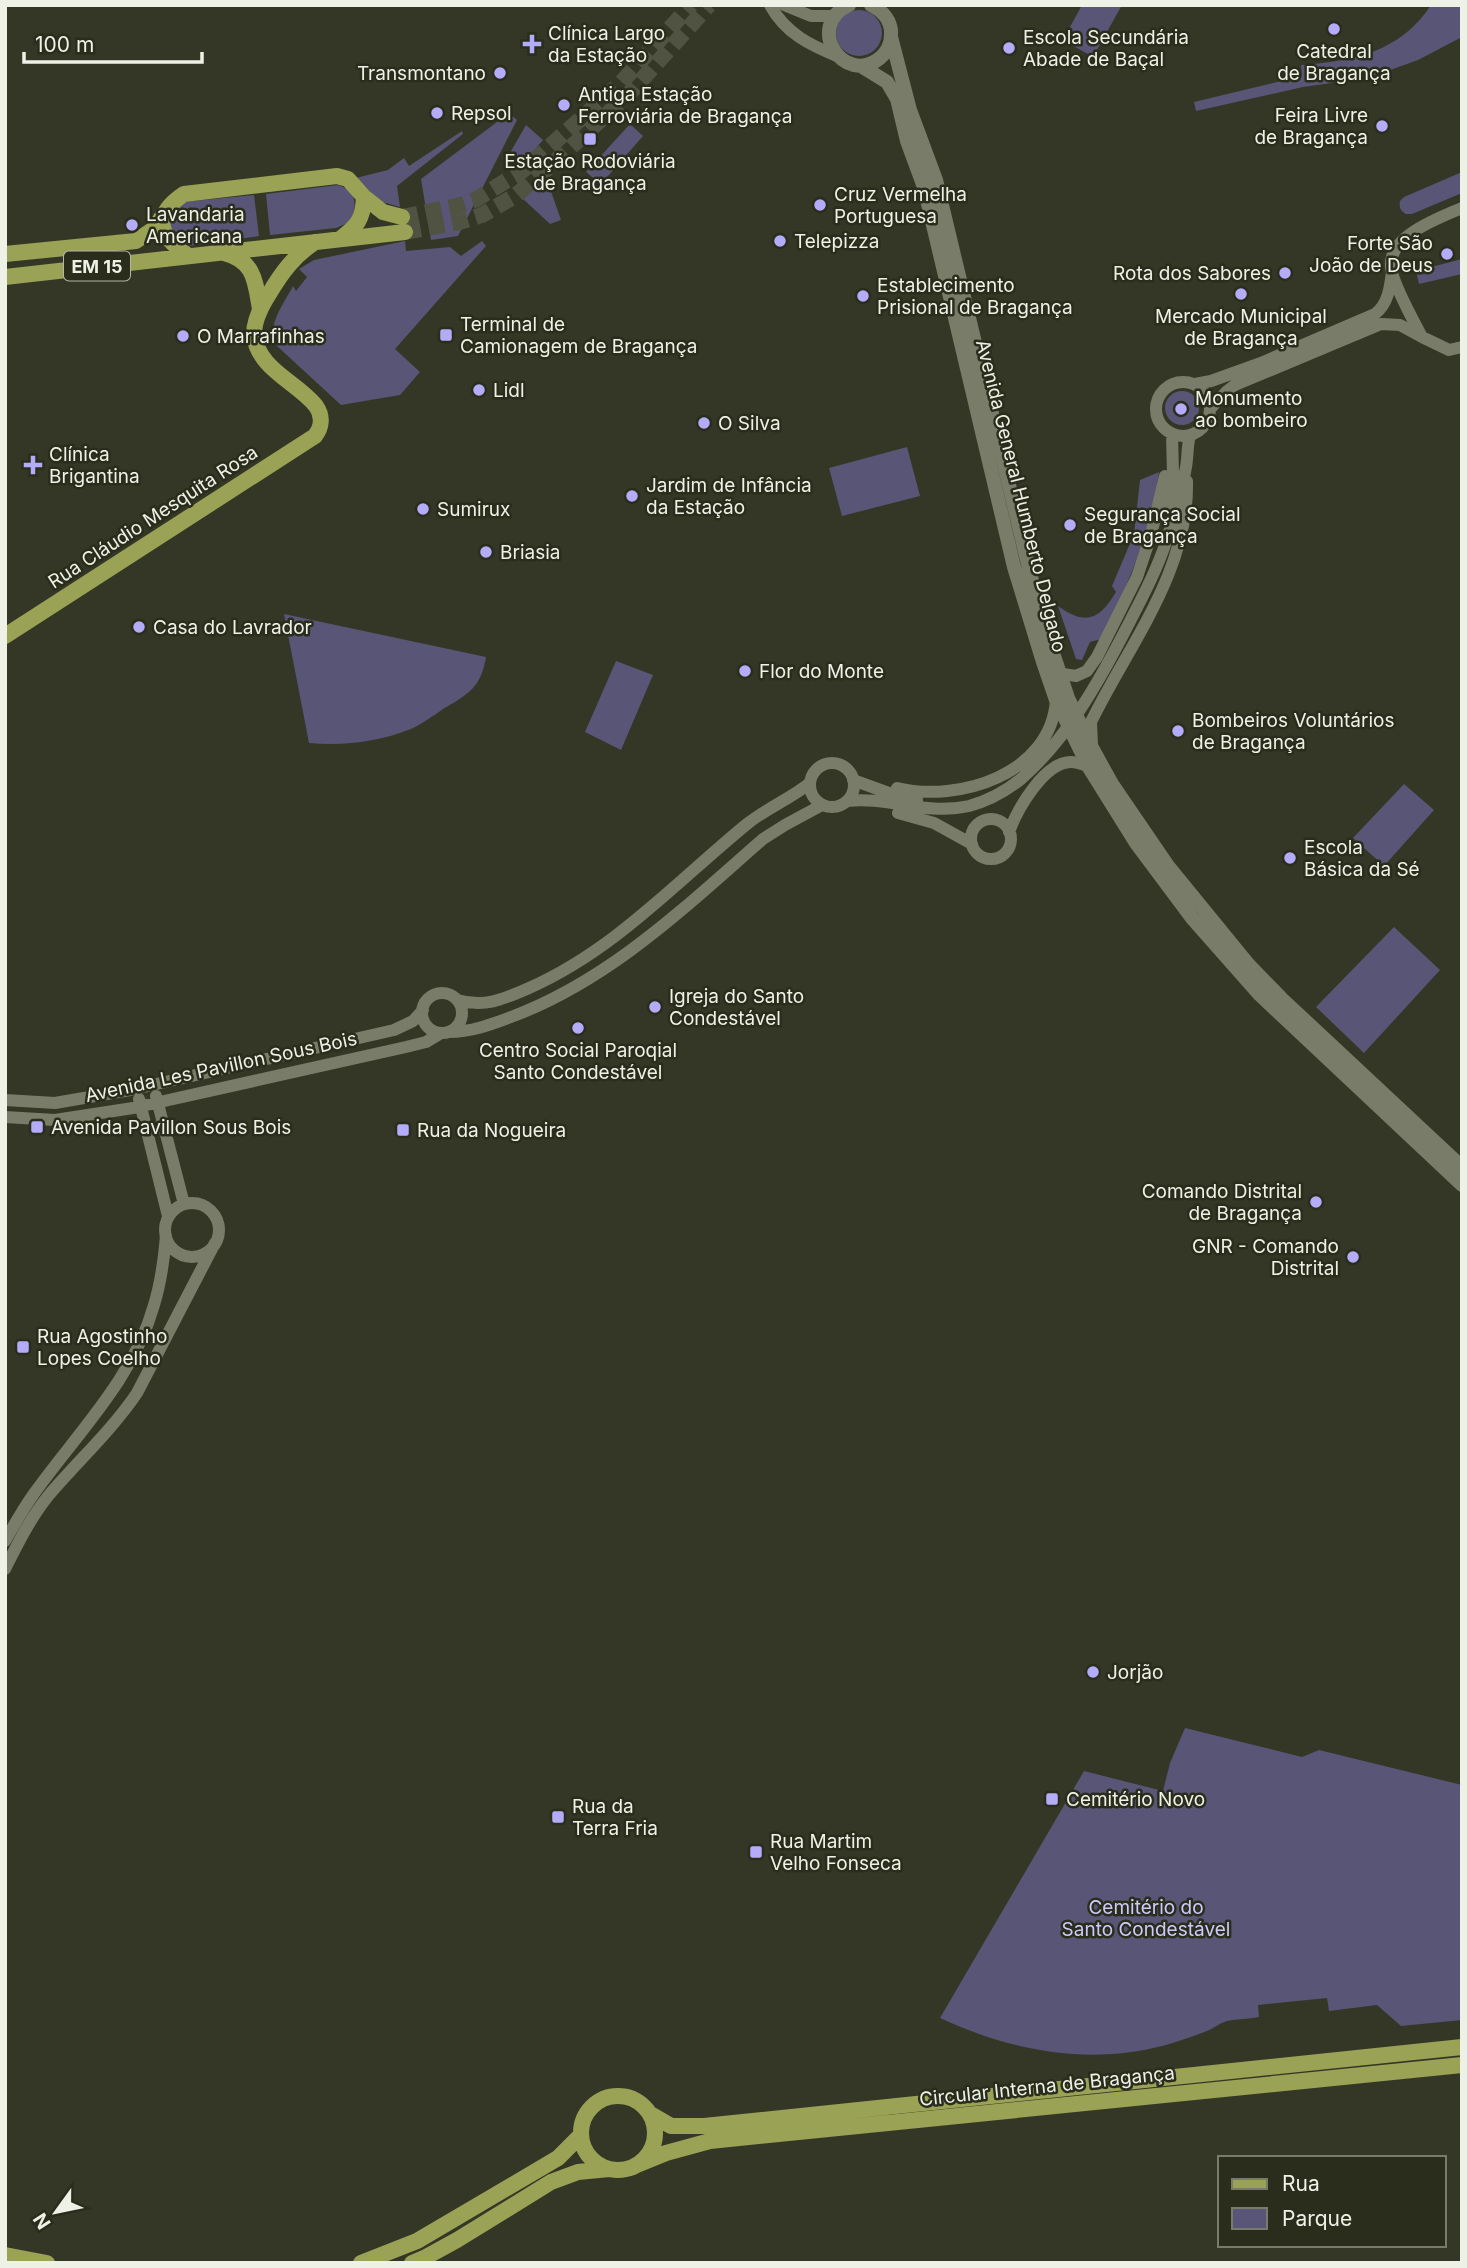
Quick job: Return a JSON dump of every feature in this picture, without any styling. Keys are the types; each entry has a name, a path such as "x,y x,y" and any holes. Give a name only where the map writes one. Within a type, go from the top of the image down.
{"main road":[{"path":"839,57 830,42 830,24 834,16 849,5"},
{"name":"Avenida General Humberto Delgado","path":"871,5 888,20 910,110 936,180 1040,614 1058,670 1063,707 1087,746 1088,766 1136,843 1192,918 1260,995 1462,1185"},
{"path":"861,66 878,60 889,46 891,37"},
{"name":"Avenida General Humberto Delgado","path":"839,57 853,65 861,66 887,82 897,99 924,187 1014,567 1043,662 1063,707 1123,802 1168,866 1248,964 1462,1167"},
{"name":"EM 15","path":"5,254 136,241 155,228 170,203 184,194 337,176 348,179 364,197 403,225 340,239 5,276"},
{"path":"340,239 355,227 363,212 364,197"},
{"path":"163,215 164,235 172,245 189,256"},
{"path":"260,309 291,261 316,242"},
{"path":"221,253 236,256 251,270 256,282 260,309"},
{"name":"Rua Cláudio Mesquita Rosa","path":"5,636 303,445 321,429 321,417 316,407 277,372 257,347 254,331 260,309"},
{"name":"Circular Interna de Bragança","path":"652,2115 671,2126 704,2126 1462,2047"},
{"name":"Circular Interna de Bragança","path":"639,2164 706,2142 1462,2065"},
{"path":"412,2263 457,2240 551,2182 578,2172 620,2170 639,2164 652,2148 655,2126 652,2115 636,2099 609,2096 588,2111 583,2122 581,2135 584,2148 590,2157 609,2169"},
{"path":"361,2263 428,2234 558,2158 581,2135"},
{"path":"5,2255 47,2263"}],"street":[{"path":"770,5 781,22 806,43 839,57"},
{"path":"784,5 811,16 834,16"},
{"path":"1422,337 1392,272 1390,265 1393,254 1401,241 1423,226 1462,208"},
{"path":"851,776 909,791 945,793 977,786 1005,773 1038,746 1063,707 1096,671 1154,557 1170,499 1174,460 1168,432 1156,414 1158,396 1170,384 1178,381 1195,384 1211,381 1261,363 1375,314 1384,305 1392,272"},
{"path":"1210,409 1226,392 1247,379 1381,324 1400,325 1449,350 1462,347"},
{"path":"1168,432 1190,435 1204,426 1209,418 1210,409 1206,394 1195,384"},
{"path":"1058,670 1063,674 1076,676 1091,667 1134,586 1152,535 1164,485 1168,432"},
{"path":"835,804 864,800 931,809 969,806 1005,790 1031,769 1060,736 1082,705 1145,594 1163,550 1186,467 1190,435"},
{"path":"1087,746 1091,722 1159,597 1175,560 1187,502 1186,467"},
{"path":"5,1100 55,1103 136,1088 394,1030 413,1021 426,1002 435,995 446,993 457,1000 475,1004 491,1002 521,991 571,967 614,939 746,824 810,783 816,770 828,764 843,766 851,776 910,799 935,802 969,799 991,790 1038,753 1063,707"},
{"path":"1009,832 1023,803 1048,773 1064,763 1088,766"},
{"path":"835,804 852,795 851,776"},
{"path":"810,783 813,796 835,804 867,807 934,823 972,844 980,856 995,859 1008,850 1011,839 1001,822 995,820 982,822 973,831 972,844"},
{"name":"Avenida Les Pavillon Sous Bois","path":"5,1117 54,1120 141,1106 407,1047 445,1033 473,1030 522,1013 551,1000 626,955 763,839 785,824 835,804"},
{"path":"423,1010 425,1023 435,1032 445,1033 459,1024 462,1018 457,1000"},
{"path":"154,1084 184,1204"},
{"path":"5,1541 34,1493 106,1402 135,1352 154,1308 163,1271 168,1216 136,1088"},
{"path":"5,1569 32,1518 48,1496 124,1412 137,1393 215,1243 219,1226 214,1215 201,1204 178,1206 168,1216"},
{"path":"166,1236 170,1245 184,1255 202,1255 215,1243"}],"green space":[{"path":"1082,5 1122,5 1093,57 1063,40"},
{"path":"1431,5 1462,5 1462,37 1418,60 1368,78 1303,87 1196,111 1194,102 1302,76 1301,65 1357,57 1390,44 1419,21"},
{"path":"859,10 875,17 882,33 875,49 859,56 843,49 836,33 843,17"},
{"path":"509,113 517,120 458,236 431,240 421,179"},
{"path":"630,124 643,136 601,184 586,172"},
{"path":"526,125 543,140 519,168 507,158"},
{"path":"462,131 463,134 397,186 400,207 379,201 356,178 388,170 404,158 409,166"},
{"path":"1462,172 1462,193 1412,214 1406,214 1400,209 1400,201 1404,197"},
{"path":"545,174 561,220 550,224 521,197"},
{"path":"338,185 349,191 354,200 350,222 336,228 270,235 266,194"},
{"path":"254,195 259,236 189,246 178,242 170,232 171,213 183,202"},
{"path":"405,241 406,251 450,247 461,256 482,241 486,246 395,349 420,372 400,395 341,405 277,346 273,331 277,315 293,286 296,291 307,277 299,269 314,260"},
{"path":"1462,259 1462,274 1419,284 1416,271"},
{"path":"1182,391 1194,396 1199,408 1194,420 1182,425 1170,420 1165,408 1170,396"},
{"path":"907,447 920,496 842,516 829,468"},
{"path":"1159,472 1144,538 1121,598 1101,639 1090,642 1082,660 1076,659 1058,606 1084,618 1104,609 1116,592 1112,586 1134,534 1140,480"},
{"path":"284,614 486,657 484,667 477,683 467,694 411,729 361,742 309,743"},
{"path":"616,661 653,675 621,750 585,732"},
{"path":"1404,784 1434,810 1384,866 1353,838"},
{"path":"1394,927 1440,970 1364,1053 1316,1007"},
{"name":"Cemitério do Santo Condestável","path":"1185,1728 1302,1757 1319,1750 1462,1785 1462,2020 1401,2026 1377,2005 1329,2011 1327,1998 1258,2005 1259,2017 1227,2021 1166,2045 1108,2054 1079,2054 1022,2047 940,2018 1084,1771 1163,1791 1170,1763"}],"tunnel":[{"path":"402,217 475,200 522,171 620,84 691,5"},
{"path":"405,232 482,215 515,196 628,95 709,5"}],"place":[{"name":"Catedral de Bragança","path":"1334,29"},
{"name":"Clínica Largo da Estação","path":"532,44"},
{"name":"Escola Secundária Abade de Baçal","path":"1009,48"},
{"name":"Transmontano","path":"500,73"},
{"name":"Antiga Estação Ferroviária de Bragança","path":"564,105"},
{"name":"Repsol","path":"437,113"},
{"name":"Feira Livre de Bragança","path":"1382,126"},
{"name":"Estação Rodoviária de Bragança","path":"590,139"},
{"name":"Cruz Vermelha Portuguesa","path":"820,205"},
{"name":"Lavandaria Americana","path":"132,225"},
{"name":"Telepizza","path":"780,241"},
{"name":"Forte São João de Deus","path":"1447,254"},
{"name":"Rota dos Sabores","path":"1285,273"},
{"name":"Mercado Municipal de Bragança","path":"1241,294"},
{"name":"Establecimento Prisional de Bragança","path":"863,296"},
{"name":"Terminal de Camionagem de Bragança","path":"446,335"},
{"name":"O Marrafinhas","path":"183,336"},
{"name":"Lidl","path":"479,390"},
{"name":"Monumento ao bombeiro","path":"1181,409"},
{"name":"O Silva","path":"704,423"},
{"name":"Clínica Brigantina","path":"33,465"},
{"name":"Jardim de Infância da Estação","path":"632,496"},
{"name":"Sumirux","path":"423,509"},
{"name":"Segurança Social de Bragança","path":"1070,525"},
{"name":"Briasia","path":"486,552"},
{"name":"Casa do Lavrador","path":"139,627"},
{"name":"Flor do Monte","path":"745,671"},
{"name":"Bombeiros Voluntários de Bragança","path":"1178,731"},
{"name":"Escola Básica da Sé","path":"1290,858"},
{"name":"Igreja do Santo Condestável","path":"655,1007"},
{"name":"Centro Social Paroqial Santo Condestável","path":"578,1028"},
{"name":"Avenida Pavillon Sous Bois","path":"37,1127"},
{"name":"Rua da Nogueira","path":"403,1130"},
{"name":"Comando Distrital de Bragança","path":"1316,1202"},
{"name":"GNR - Comando Distrital","path":"1353,1257"},
{"name":"Rua Agostinho Lopes Coelho","path":"23,1347"},
{"name":"Jorjão","path":"1093,1672"},
{"name":"Cemitério Novo","path":"1052,1799"},
{"name":"Rua da Terra Fria","path":"558,1817"},
{"name":"Rua Martim Velho Fonseca","path":"756,1852"}]}
